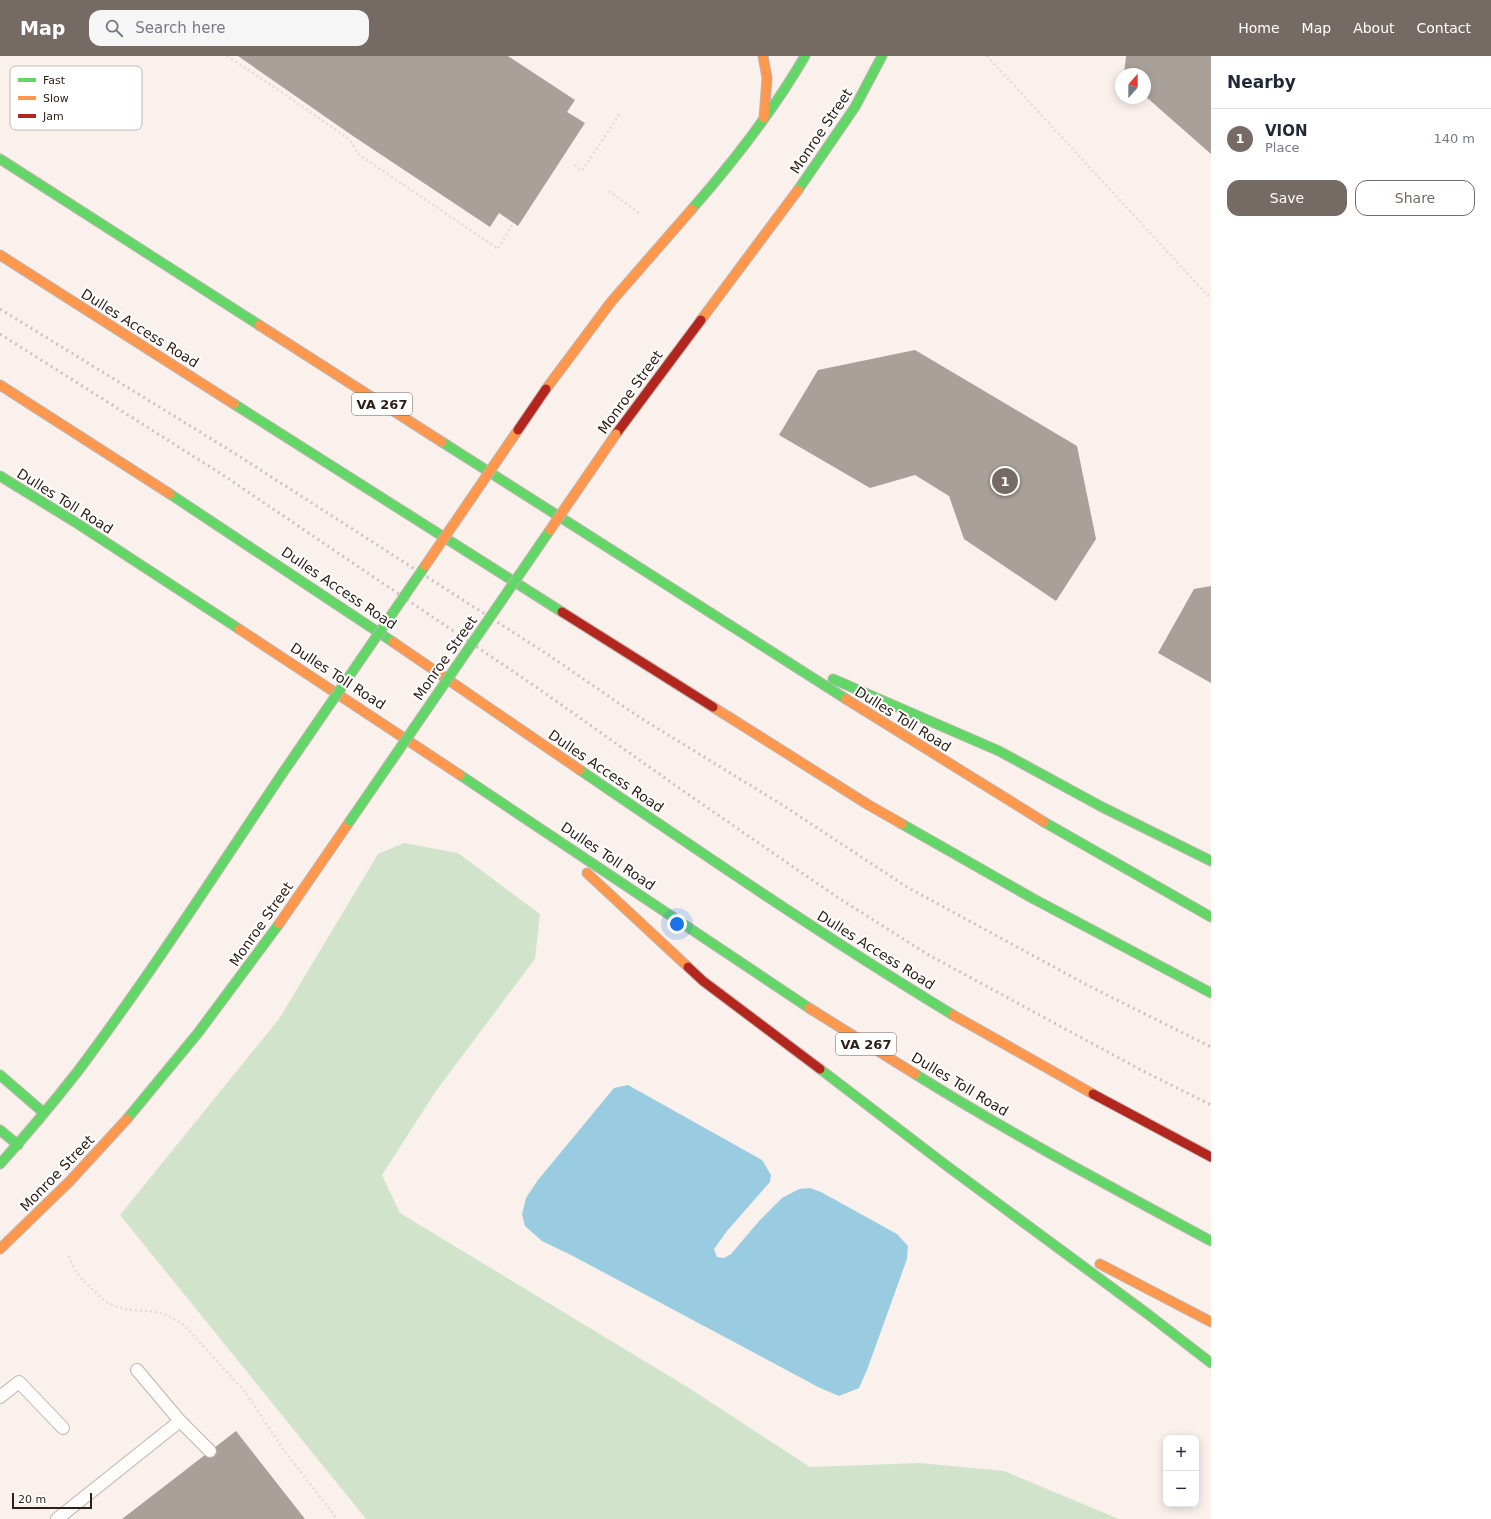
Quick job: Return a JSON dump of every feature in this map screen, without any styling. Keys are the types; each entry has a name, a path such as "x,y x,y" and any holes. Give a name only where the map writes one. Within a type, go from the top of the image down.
{"main road":[{"path":"763,56 767,78 764,120"},
{"path":"0,1164 18,1145 99,1043 546,388 600,315 711,188 764,120 789,83 804,56"},
{"name":"Monroe Street","path":"0,1249 100,1150 167,1073 257,956 616,434 665,367 762,241 805,180 863,92 880,56"},
{"name":"Dulles Toll Road","path":"0,159 764,648 1052,827 1211,917"},
{"name":"Dulles Access Road","path":"0,255 866,804 1032,898 1211,993"},
{"name":"Dulles Access Road","path":"0,385 276,563 720,866 880,970 966,1022 1047,1068 1136,1118 1211,1157"},
{"name":"Dulles Toll Road","path":"0,476 255,638 535,824 782,991 864,1043 1025,1139 1211,1241"},
{"path":"764,648 999,751 1102,807 1211,861"},
{"path":"535,824 703,981 808,1059 940,1161 1211,1363"},
{"path":"0,1075 44,1113"},
{"path":"0,1130 18,1145"},
{"path":"994,1201 1115,1273 1211,1322"}],"lane":[{"path":"137,1370 180,1421 210,1451"},
{"path":"0,1397 19,1382 63,1428"},
{"path":"57,1519 180,1421"}],"path":[{"path":"227,56 350,140 358,154 498,248 512,225"},
{"path":"987,56 1211,298"},
{"path":"575,165 582,171 621,112"},
{"path":"609,191 640,214"},
{"path":"69,1256 76,1272 85,1283 104,1300 123,1309 165,1314 185,1326 246,1392 283,1449 337,1519"}],"green space":[{"path":"404,843 458,853 540,914 535,959 436,1091 382,1175 400,1213 689,1388 810,1467 920,1463 1004,1471 1119,1519 366,1519 120,1215 279,1019 378,854"}],"water":[{"path":"628,1085 762,1160 771,1175 770,1182 727,1231 714,1249 717,1257 724,1258 731,1254 759,1221 782,1198 799,1189 810,1188 821,1192 897,1234 908,1246 907,1259 867,1370 859,1388 839,1396 820,1388 542,1241 525,1226 522,1214 526,1198 538,1180 614,1088"}],"building":[{"path":"238,56 508,56 575,100 567,112 585,123 518,226 499,213 490,227 353,136"},
{"path":"1126,56 1211,56 1211,154 1151,101 1151,68 1125,68"},
{"path":"915,350 1077,446 1096,539 1056,601 964,539 949,496 915,475 870,488 779,435 818,370"},
{"path":"1211,586 1211,683 1158,653 1194,589"},
{"path":"236,1431 305,1519 122,1519"}],"railway":[{"path":"0,309 231,451 547,654 639,717 784,806 907,887 1087,985 1211,1047"},
{"path":"0,334 223,475 539,689 834,895 927,954 1141,1070 1211,1105"}],"traffic: fast":[{"path":"692,209 723,173 752,135 780,96 805,56"},
{"path":"798,190 855,107 882,56"},
{"path":"0,159 259,325"},
{"path":"234,404 562,612"},
{"path":"442,442 846,699"},
{"path":"0,476 75,522 239,629"},
{"path":"170,494 393,642"},
{"path":"350,821 550,530"},
{"path":"282,774 425,566"},
{"path":"833,679 999,751 1102,807 1211,861"},
{"path":"580,770 812,926 953,1015"},
{"path":"0,1164 59,1095 105,1035 182,924 282,774"},
{"path":"460,775 809,1008"},
{"path":"1044,822 1211,917"},
{"path":"902,824 1032,898 1211,993"},
{"path":"127,1119 198,1033 279,924"},
{"path":"820,1069 947,1166 1149,1315 1211,1363"},
{"path":"915,1074 1024,1139 1211,1241"},
{"path":"0,1075 44,1113"},
{"path":"0,1130 18,1145"}],"traffic: slow":[{"path":"763,56 767,78 764,118"},
{"path":"701,320 798,190"},
{"path":"546,389 611,302 692,209"},
{"path":"0,255 234,404"},
{"path":"259,325 442,442"},
{"path":"0,385 170,494"},
{"path":"425,566 518,430"},
{"path":"550,530 616,434"},
{"path":"239,629 460,775"},
{"path":"393,642 580,770"},
{"path":"846,699 1044,822"},
{"path":"713,707 867,804 902,824"},
{"path":"279,924 350,821"},
{"path":"587,873 688,967"},
{"path":"809,1008 915,1074"},
{"path":"953,1015 1093,1094"},
{"path":"0,1249 70,1181 127,1119"},
{"path":"1100,1264 1211,1322"}],"traffic: jam":[{"path":"616,434 701,320"},
{"path":"518,430 546,389"},
{"path":"562,612 713,707"},
{"path":"688,967 703,981 820,1069"},
{"path":"1093,1094 1211,1157"}],"place":[{"name":"VION","path":"1005,481"}]}
